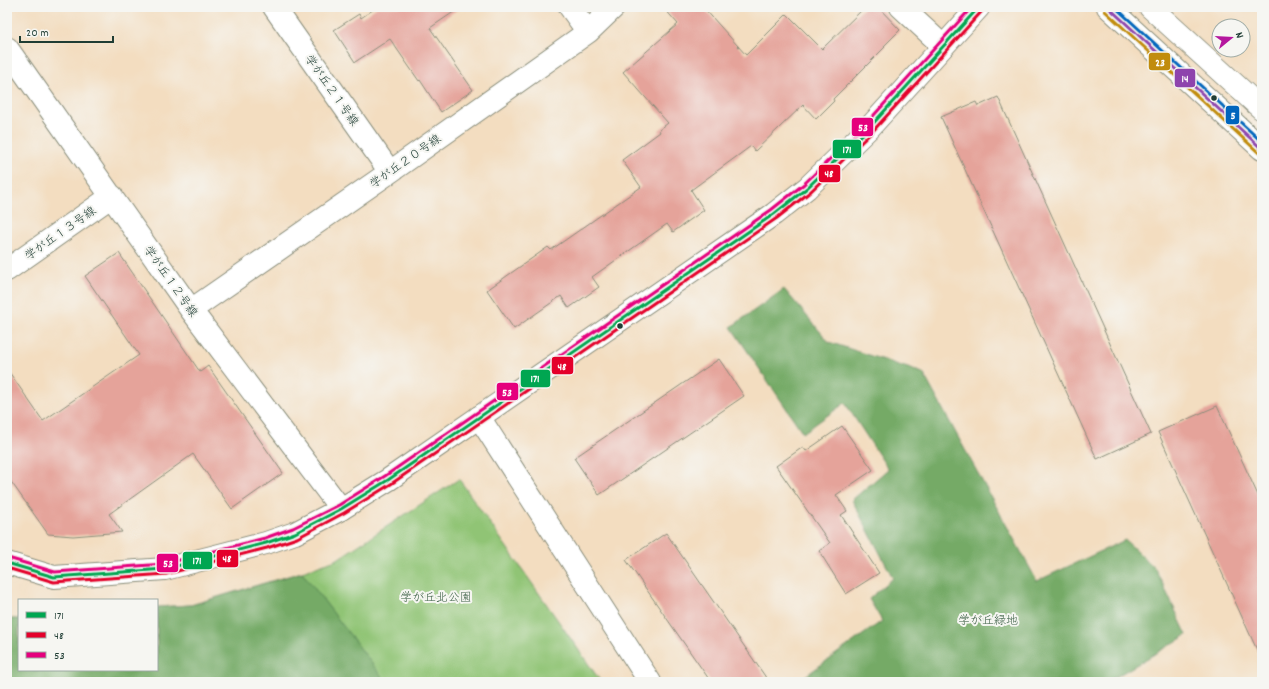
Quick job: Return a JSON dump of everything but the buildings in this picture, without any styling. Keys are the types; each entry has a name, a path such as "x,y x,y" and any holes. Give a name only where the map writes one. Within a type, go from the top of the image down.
{"street":[{"name":"学が丘２１号線","path":"274,7 390,172"},
{"path":"570,7 588,32"},
{"name":"学が丘２０号線","path":"191,310 588,32 614,7"},
{"path":"901,7 944,46"},
{"path":"7,563 54,577 165,569 266,543 295,533 341,509 388,480 774,214 807,188 869,128 979,7"},
{"path":"1108,7 1262,148"},
{"path":"1150,7 1262,109"},
{"name":"学が丘１２号線","path":"7,48 191,310 341,509"},
{"name":"学が丘１３号線","path":"7,270 112,196"},
{"path":"479,417 650,682"}],"green space":[{"name":"学が丘緑地","path":"784,289 829,342 923,373 1037,581 1125,540 1155,568 1187,635 1112,679 1114,682 807,682 804,677 882,621 869,599 893,578 852,500 888,469 845,403 803,433 731,327"},
{"name":"学が丘北公園","path":"459,479 601,682 7,682 7,618 18,619 18,671 158,671 158,607 191,605 302,572 336,560"},
{"path":"302,572 386,682 7,682 7,618 18,619 18,671 158,671 158,607 191,605"}],"transit line":[{"name":"53","path":"8,558 55,572 164,564 265,538 293,528 339,505 385,476 771,210 804,184 865,125 972,7"},
{"name":"171","path":"7,563 54,577 165,569 266,543 295,533 341,509 388,480 774,214 807,188 869,128 979,7"},
{"name":"14","path":"1108,7 1262,149"},
{"name":"5","path":"1115,7 1262,142"},
{"name":"48","path":"7,568 54,582 166,574 267,548 297,538 344,513 391,484 777,218 810,192 872,132 983,10"},
{"name":"23","path":"1105,11 1259,153"}]}
